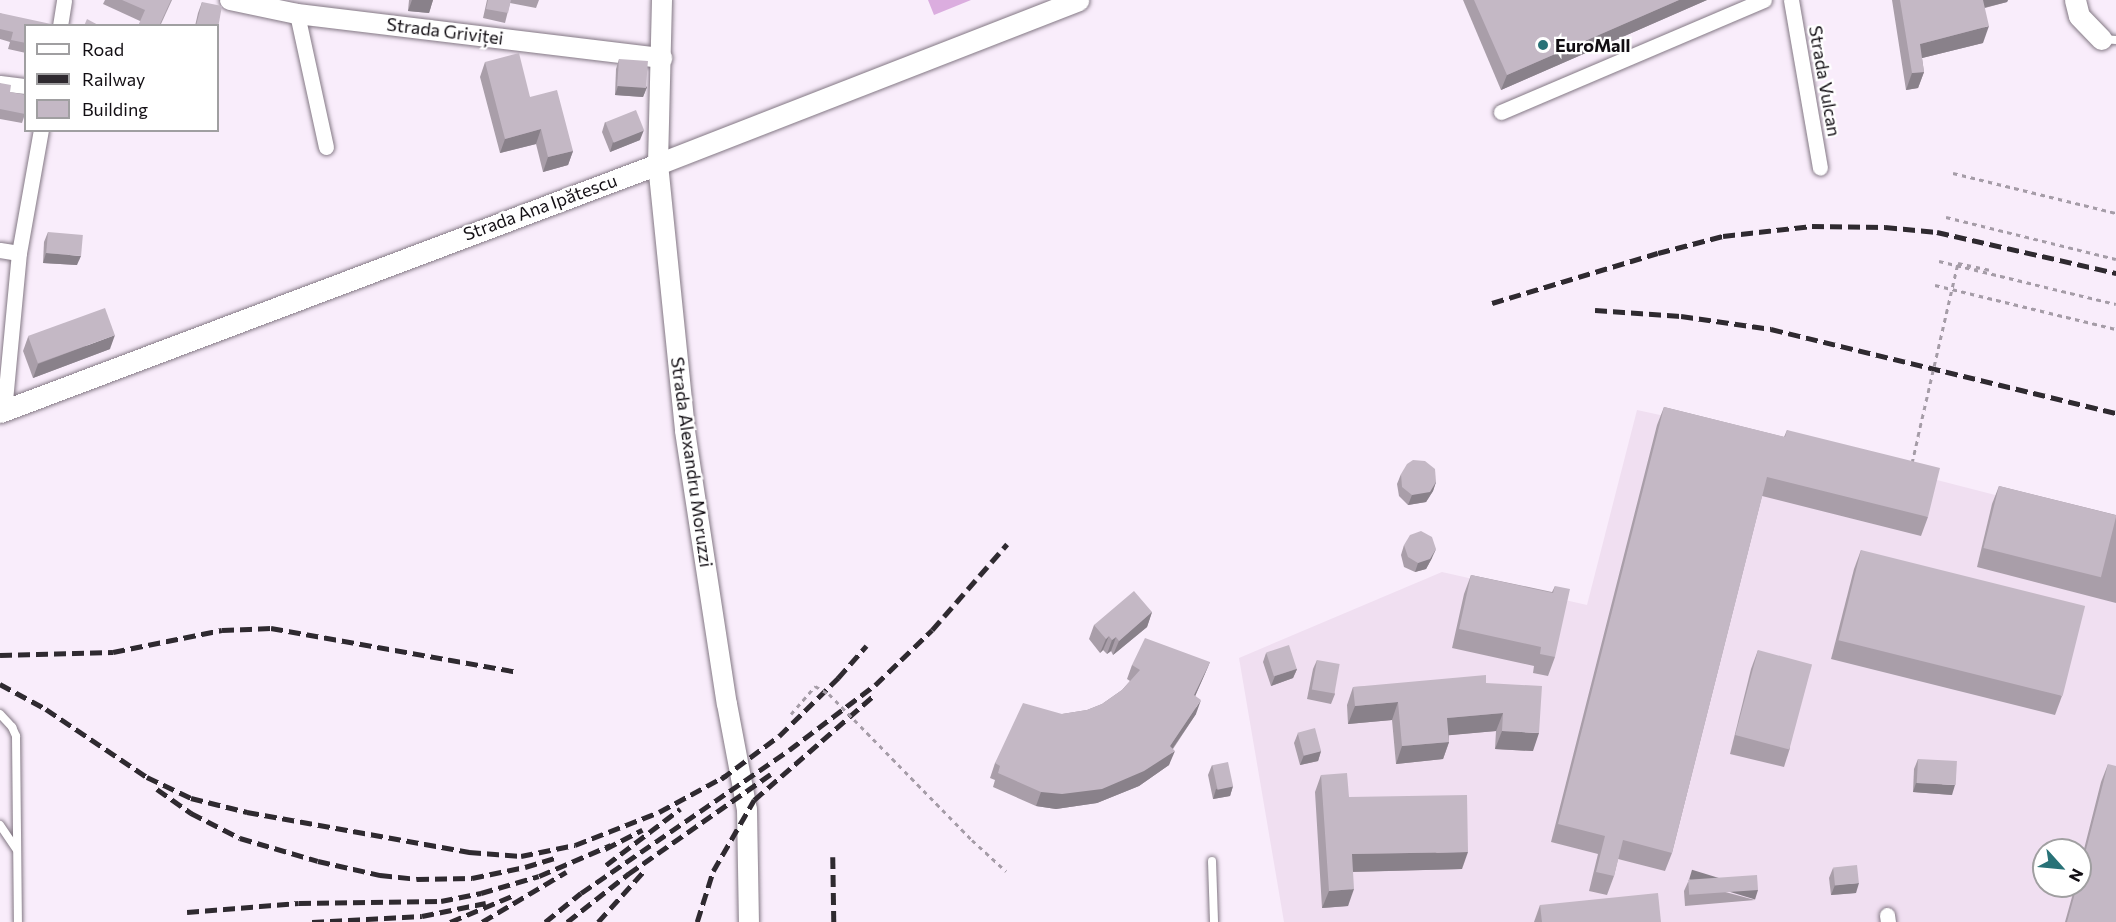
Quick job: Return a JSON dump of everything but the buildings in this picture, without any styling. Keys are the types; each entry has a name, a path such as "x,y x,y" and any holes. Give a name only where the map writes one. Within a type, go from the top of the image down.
{"main road":[{"name":"Strada Ana Ipătescu","path":"2,412 658,164 1078,0"},
{"path":"2075,0 2079,16 2108,40"}],"street":[{"path":"60,24 64,0"},
{"name":"Strada Griviței","path":"230,0 662,58"},
{"name":"Strada Alexandru Moruzzi","path":"662,0 658,164 685,431 727,704 747,810 749,922"},
{"path":"1501,112 1764,0"},
{"name":"Strada Vulcan","path":"1791,0 1820,168"},
{"path":"306,10 326,147"},
{"path":"0,83 24,86"},
{"path":"2,412 19,253 41,132"},
{"path":"0,250 19,253"}],"lane":[{"path":"0,714 12,727 16,736 18,922"},
{"path":"0,825 18,851"},
{"path":"1212,861 1214,922"}],"path":[{"path":"1953,173 2116,213"},
{"path":"1946,217 2116,259"},
{"path":"1939,261 2116,304"},
{"path":"1911,468 1958,263 1990,270"},
{"path":"1935,285 2116,329"},
{"path":"791,714 815,686 829,694 972,840 1006,871"}],"shaded area":[{"path":"928,0 971,0 934,15"},
{"path":"1637,410 1809,447 2116,526 2116,922 1284,922 1239,658 1442,572 1587,605"}],"railway":[{"path":"1492,303 1723,236 1812,226 1885,227 1937,232 2116,273"},
{"path":"1595,310 1681,316 1771,329 2116,413"},
{"path":"545,922 581,893 789,750 875,685 932,630 1007,544"},
{"path":"0,655 113,652 222,630 271,628 517,672"},
{"path":"721,779 779,736 838,678 866,646"},
{"path":"0,684 46,709 147,777 191,798 247,812 469,852 521,856 575,845 659,812 727,775"},
{"path":"697,922 713,871 754,800 872,697"},
{"path":"567,922 628,874 771,774"},
{"path":"157,789 191,813 240,838 318,861 380,875 417,879 472,878 525,867 558,857"},
{"path":"606,865 680,809"},
{"path":"605,849 642,830"},
{"path":"187,912 299,903 441,901 481,893 539,876 611,845"},
{"path":"833,857 834,922"},
{"path":"482,922 566,872"},
{"path":"598,922 643,872"},
{"path":"450,922 512,896"},
{"path":"312,922 422,916 486,903"}],"place":[{"name":"EuroMall","path":"1543,45"}]}
